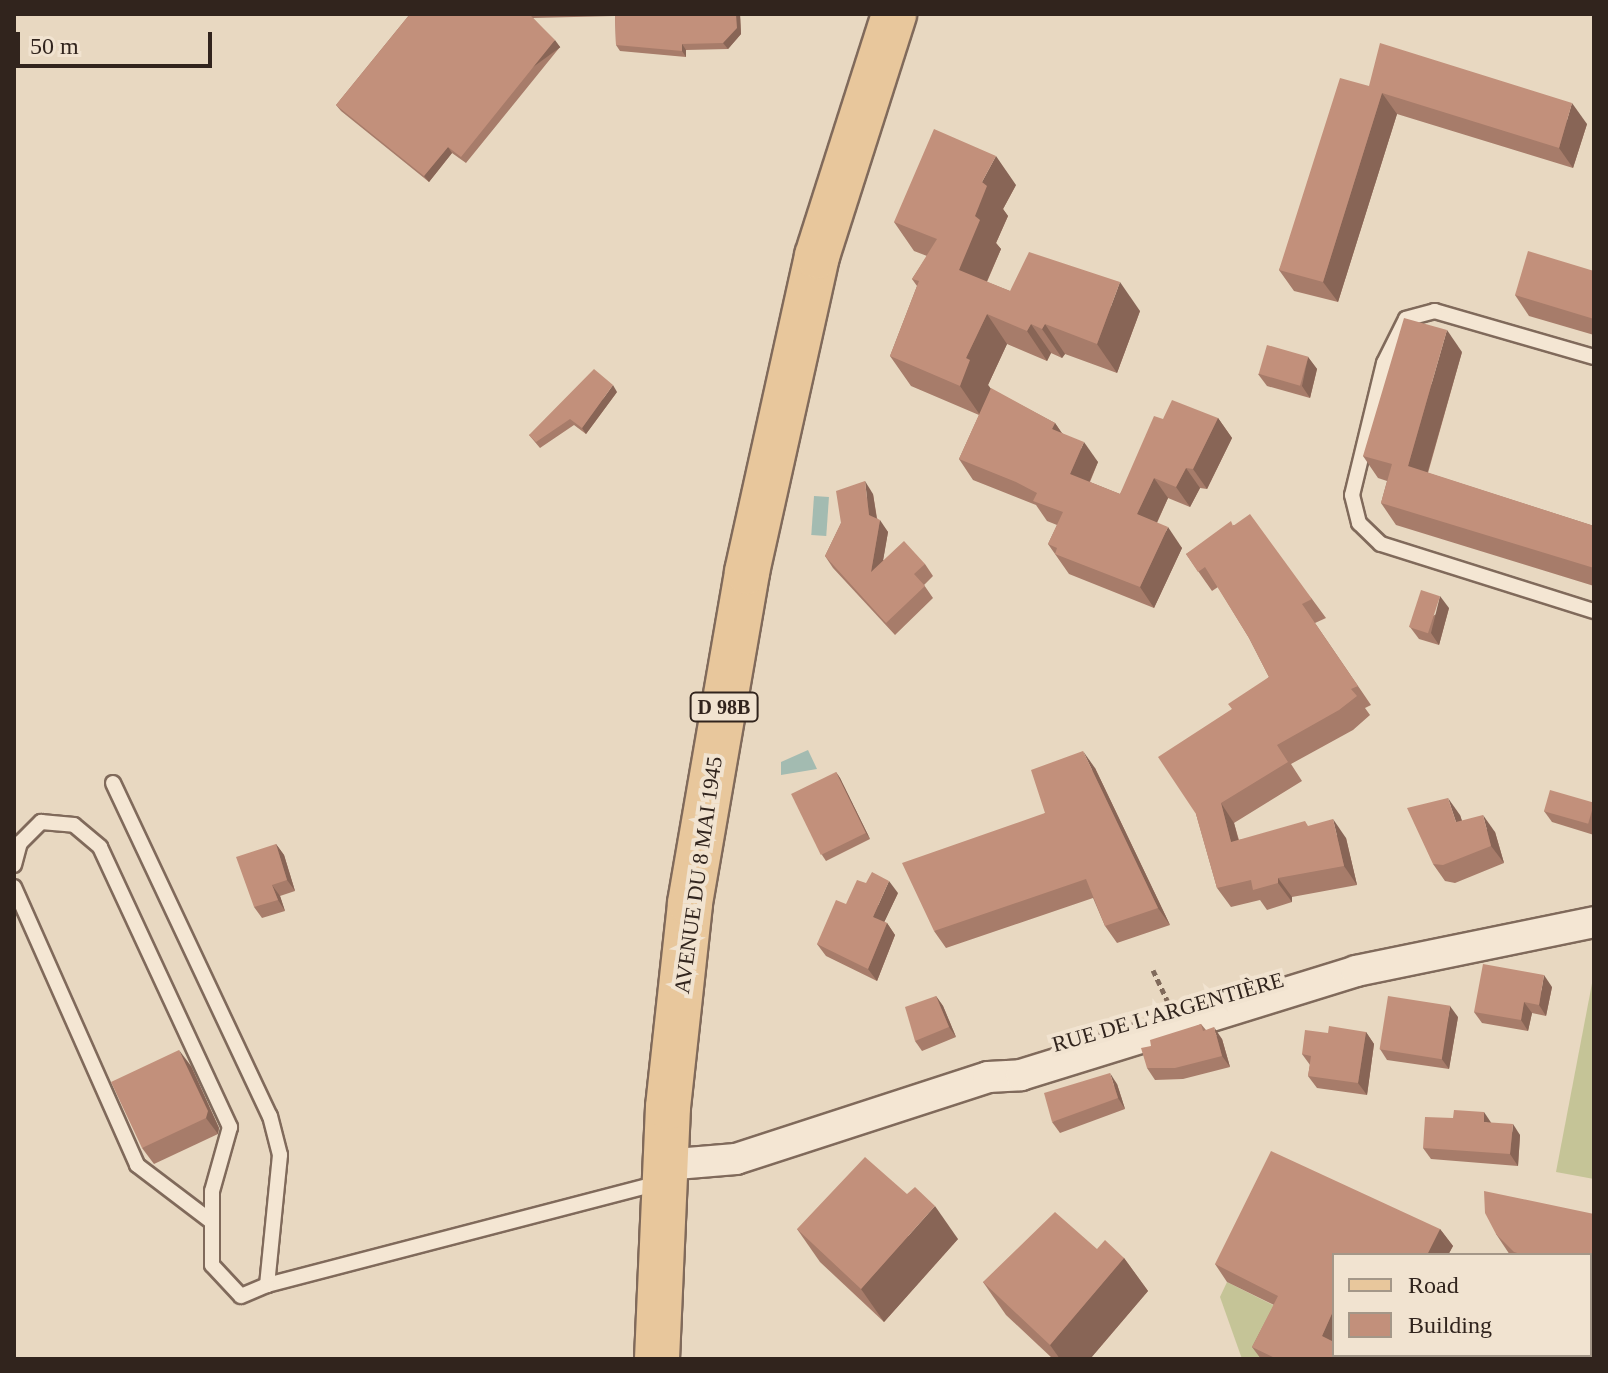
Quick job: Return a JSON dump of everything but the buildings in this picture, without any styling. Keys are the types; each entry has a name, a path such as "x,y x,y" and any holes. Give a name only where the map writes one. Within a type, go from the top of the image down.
{"main road":[{"name":"AVENUE DU 8 MAI 1945","path":"657,1359 664,1173 690,903 747,572 817,256 839,111 869,14"},
{"name":"AVENUE DU 8 MAI 1945","path":"817,256 894,14"}],"street":[{"name":"RUE DE L'ARGENTIÈRE","path":"664,1173 736,1159 988,1077 1021,1075 1356,971 1594,922"},
{"name":"RUE DE L'ARGENTIÈRE","path":"988,1077 1016,1058 1170,1007 1291,976 1356,971"}],"lane":[{"path":"1594,357 1435,311 1406,319 1384,363 1352,495 1359,523 1381,544 1594,611"},
{"path":"113,783 270,1116 280,1155 267,1285"},
{"path":"14,865 20,843 41,822 74,825 100,847 230,1127 212,1191 212,1265 241,1296 267,1285 664,1173"},
{"path":"14,887 137,1165 212,1222"}],"path":[{"path":"1153,970 1170,1007"}],"green space":[{"path":"1594,973 1594,1179 1556,1172"},
{"path":"1227,1282 1291,1314 1268,1359 1242,1359 1220,1297"}],"shaded area":[{"path":"814,496 829,497 826,536 811,535"},
{"path":"808,750 817,769 781,775 781,762"}]}
